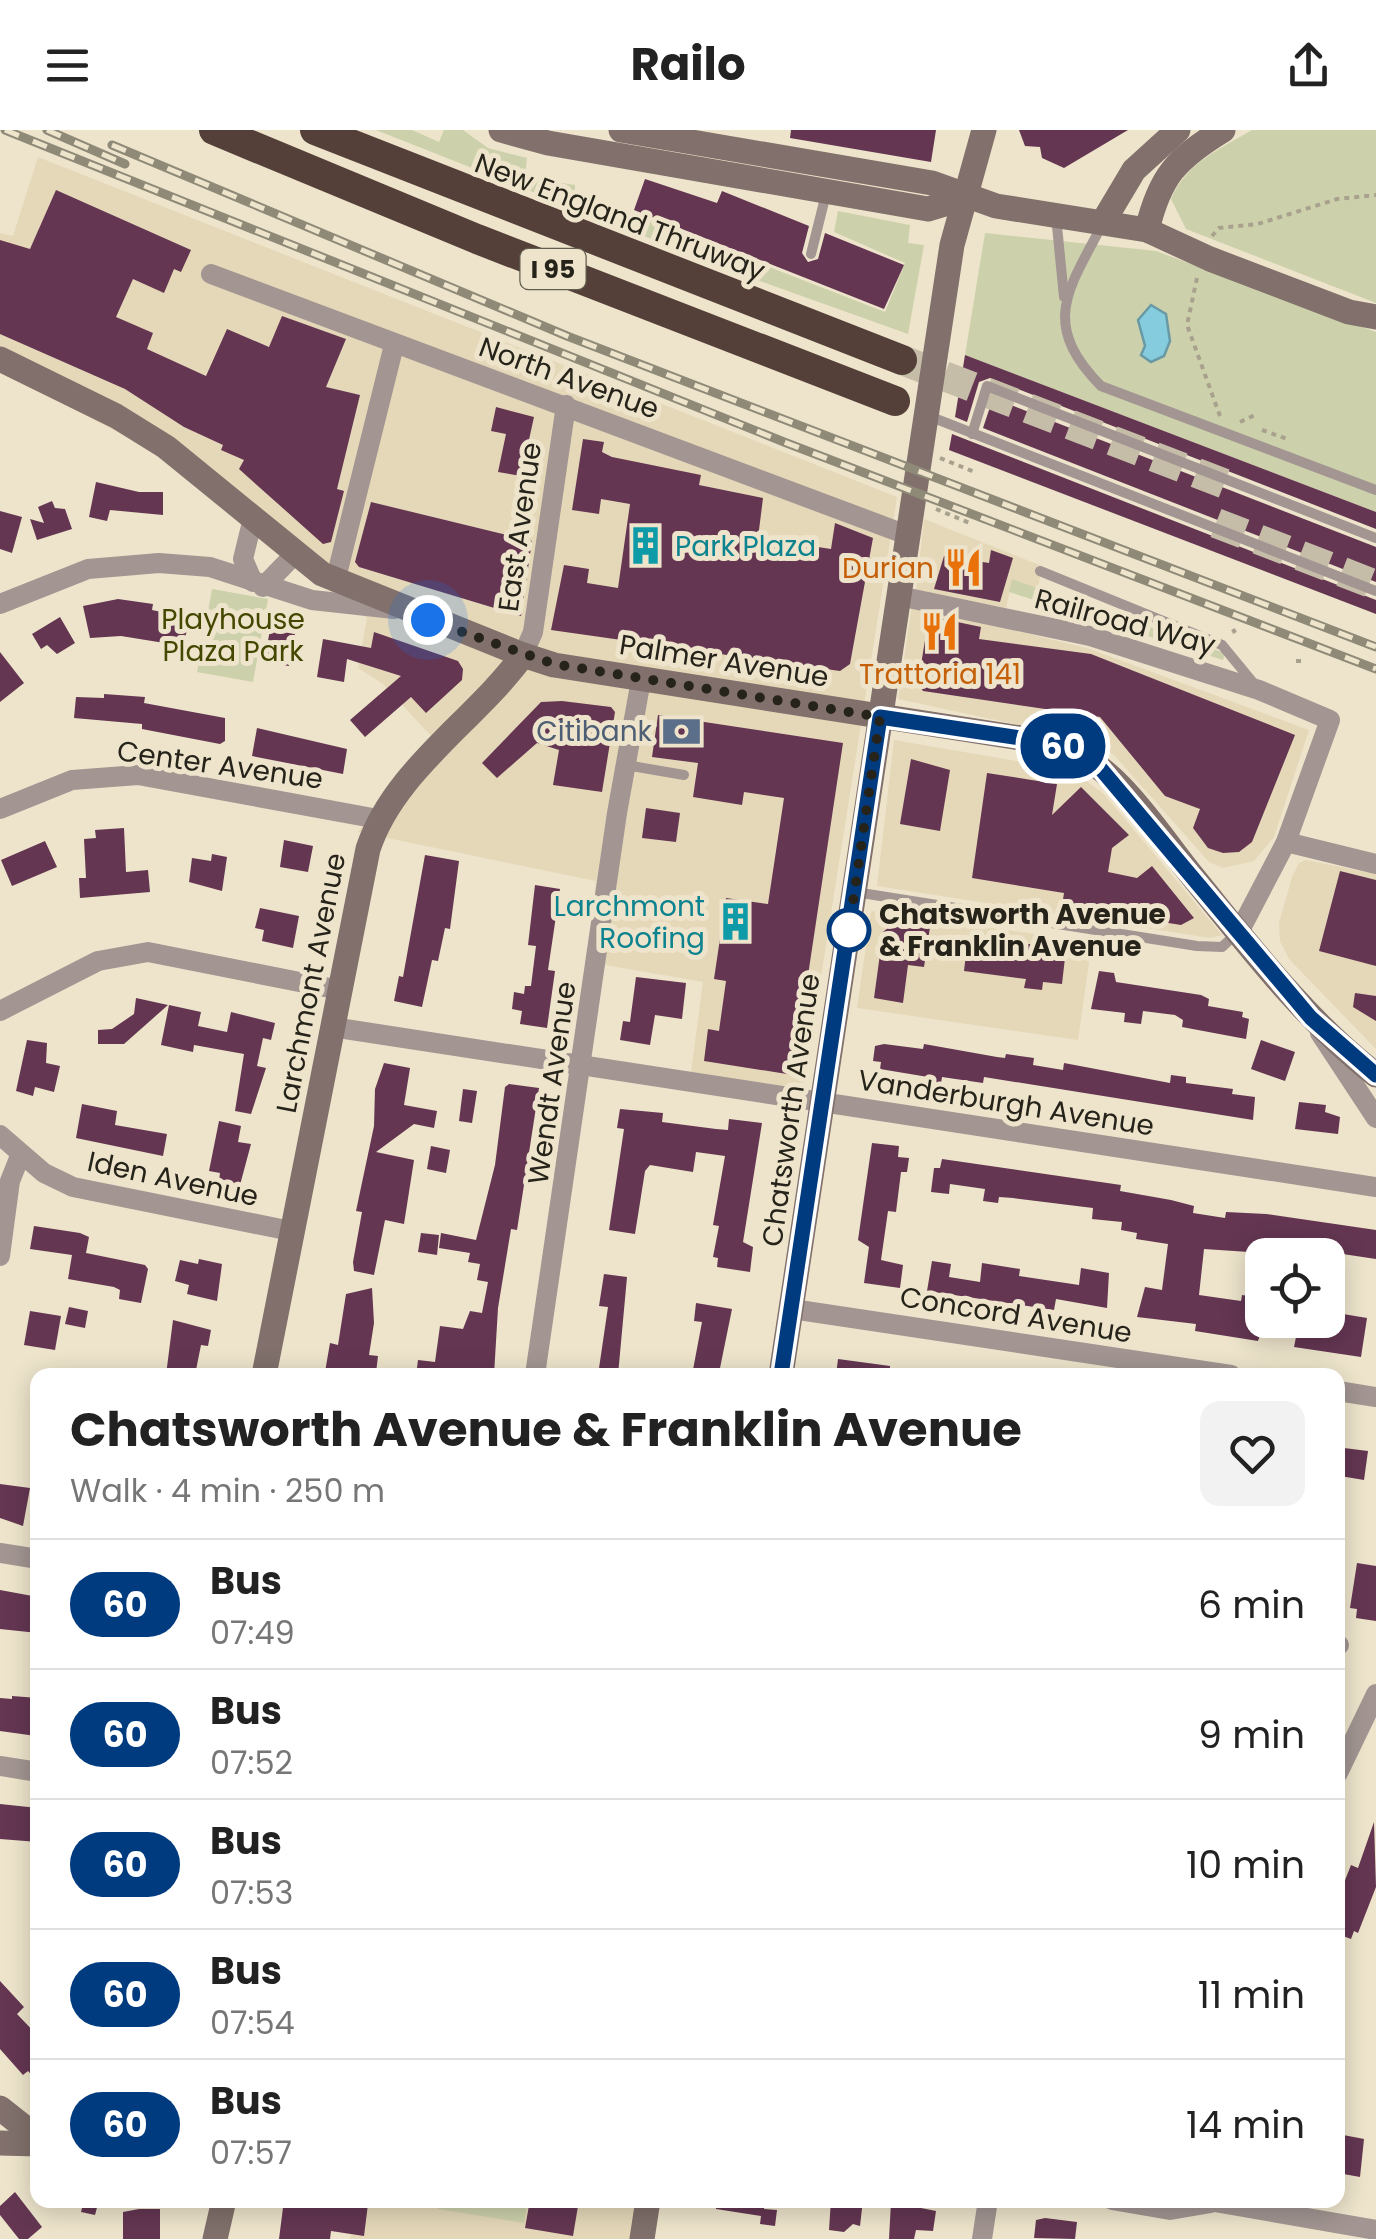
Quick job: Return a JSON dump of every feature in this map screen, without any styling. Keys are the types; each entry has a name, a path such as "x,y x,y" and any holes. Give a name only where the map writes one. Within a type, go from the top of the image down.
{"highway":[{"name":"I 95","path":"214,130 477,239 896,401"},
{"name":"New England Thruway","path":"316,130 902,360"}],"street":[{"path":"501,130 616,138 827,180 932,183 968,198 1147,230 1280,286 1376,317"},
{"name":"Chatsworth Avenue","path":"783,1368 952,245 984,130"},
{"path":"1104,222 1134,170 1178,130"},
{"path":"1147,230 1161,182 1183,156 1223,130"},
{"name":"North Avenue","path":"211,274 908,535"},
{"path":"335,582 394,344"},
{"name":"Palmer Avenue","path":"0,360 116,416 166,447 294,554 335,582 522,655 642,680 1060,744 1095,762 1311,1018 1376,1075"},
{"name":"East Avenue","path":"522,655 533,632 566,405"},
{"path":"253,518 243,559 258,584"},
{"path":"210,568 245,546"},
{"path":"258,584 294,554"},
{"path":"1,601 88,569 124,564 210,568 312,600 401,610"},
{"name":"Railroad Way","path":"899,596 1090,636 1259,690 1330,720 1286,842"},
{"name":"Larchmont Avenue","path":"265,1368 332,1027 378,819 406,782 495,693 522,655"},
{"name":"Wendt Avenue","path":"536,1368 642,680"},
{"name":"Center Avenue","path":"0,808 72,780 138,776 378,819"},
{"path":"1239,932 1286,842 1376,864"},
{"path":"0,1011 98,961 148,952 340,990"},
{"path":"1311,1018 1376,1118"},
{"name":"Vanderburgh Avenue","path":"332,1027 1376,1187"},
{"name":"Iden Avenue","path":"0,1135 20,1156 73,1187 292,1231"},
{"path":"0,1256 10,1181 20,1156"},
{"name":"Concord Avenue","path":"792,1309 1184,1368"},
{"path":"1345,1392 1376,1397"},
{"path":"0,1553 30,1558"},
{"path":"1345,1758 1376,1694"},
{"path":"0,1766 30,1771"},
{"path":"0,2108 30,2134"},
{"path":"0,2143 30,2141"},
{"path":"215,2239 222,2208"},
{"path":"642,2239 647,2208"},
{"path":"982,2239 987,2208"},
{"path":"1249,2208 1376,2230"}],"lane":[{"path":"812,254 827,180"},
{"path":"1056,215 1064,297 1076,354 1101,386 1376,490"},
{"path":"1064,297 1104,222"},
{"path":"972,434 987,386 1376,538"},
{"path":"926,415 1376,591"},
{"path":"1040,571 1222,645 1259,690"},
{"path":"626,765 684,775"},
{"path":"854,892 1197,946 1222,947 1239,932"}],"path":[{"path":"1212,236 1219,228 1258,224 1337,199 1376,195"},
{"path":"1200,269 1188,310 1190,342 1218,415 1290,440"},
{"path":"1240,422 1255,415"},
{"path":"920,450 977,473"},
{"path":"912,502 972,524"},
{"path":"1296,660 1304,662"}],"shaded area":[{"path":"38,157 897,497 803,1090 691,1072 703,982 588,962 596,881 358,832 432,737 383,684 358,668 367,618 156,452 0,371 0,233 13,236"},
{"path":"924,519 1042,566 1038,588 1012,580 1006,608 916,592"},
{"path":"912,605 1090,649 1309,730 1274,837 1254,861 1223,868 1209,862 1114,755 1090,740 898,699"},
{"path":"894,740 1051,767 1085,780 1104,794 1222,935 1210,938 877,886"},
{"path":"1306,860 1376,874 1376,1049 1289,959 1280,941 1279,923 1292,877 1299,863"},
{"path":"871,911 1092,942 1078,1040 857,1008"},
{"path":"356,2208 642,2208 637,2239 350,2239"}],"green space":[{"path":"376,130 412,130 439,142 444,130 463,130 488,148 527,158 525,177 575,185 575,201 630,220 633,214 885,312 905,263 834,232 838,211 910,225 908,243 924,245 908,334 735,272"},
{"path":"1252,130 1376,130 1376,303 1186,229 1171,199 1177,186 1205,158"},
{"path":"985,233 1156,251 1376,332 1376,512 965,355"},
{"path":"1012,579 1225,653 1223,660 1009,592"},
{"name":"Playhouse Plaza Park","path":"212,589 268,599 253,682 197,672"},
{"path":"438,2208 527,2208 524,2223"}],"water":[{"path":"1151,305 1166,314 1170,341 1164,356 1151,362 1141,355 1145,346 1138,320"}],"building":[{"path":"791,130 936,130 931,162 790,138"},
{"path":"1019,130 1128,130 1064,168 1042,158 1040,147 1025,146"},
{"path":"645,179 717,203 722,191 809,226 802,253 808,262 818,259 825,233 904,265 884,309 634,210"},
{"path":"56,190 191,250 181,272 174,269 164,293 133,279 116,317 153,333 147,349 206,376 227,329 269,347 282,316 346,339 326,387 360,395 337,489 344,491 331,542 323,544 239,469 244,460 221,450 223,445 184,427 125,389 0,334 0,240 30,249"},
{"path":"965,355 1376,512 1376,529 990,378 979,382 967,422 955,417"},
{"path":"993,398 1376,547 1376,582 983,428"},
{"path":"496,407 534,417 521,476 498,472 506,434 491,431"},
{"path":"952,434 1376,600 1376,614 949,450"},
{"path":"583,439 604,442 602,452 612,457 701,475 699,485 763,498 758,538 831,549 835,523 873,538 850,664 840,671 551,630 564,565 589,569 587,583 618,588 630,504 601,499 599,514 572,510"},
{"path":"96,482 139,492 163,492 163,515 110,510 107,521 89,517"},
{"path":"52,501 55,508 65,509 72,529 37,540 30,519 44,523 38,507"},
{"path":"371,502 532,541 521,616 359,567 355,562"},
{"path":"0,511 22,517 12,553 0,549"},
{"path":"991,550 1013,558 1000,602 934,589 944,556 989,563"},
{"path":"118,599 153,604 152,610 190,618 183,646 121,636 90,638 83,606"},
{"path":"929,616 981,627 979,639 1091,654 1295,735 1252,842 1239,852 1223,853 1208,848 1193,828 1200,809 1165,796 1100,717 923,691 918,683"},
{"path":"60,617 75,643 57,654 47,645 41,649 32,634"},
{"path":"270,630 295,634 289,666 264,662"},
{"path":"374,632 458,661 463,669 462,680 426,713 411,697 365,737 350,720 401,676 347,659 344,682 317,677 323,639 371,648"},
{"path":"0,652 24,683 0,702"},
{"path":"104,694 145,697 144,703 225,718 225,741 220,744 142,729 142,724 74,718 76,697 104,698"},
{"path":"541,702 611,707 615,712 602,792 553,785 559,750 537,743 497,778 482,763"},
{"path":"658,715 843,743 793,1075 704,1061 708,1029 719,1031 726,981 714,979 726,898 768,904 784,798 744,792 742,805 693,797 698,763 652,757"},
{"path":"257,728 347,749 343,774 252,756"},
{"path":"911,759 950,770 940,831 900,824"},
{"path":"987,773 1057,784 1052,815 1081,787 1129,835 1112,848 1108,872 1137,878 1152,866 1194,918 1181,925 1062,906 1064,893 972,878"},
{"path":"646,808 680,813 676,842 642,838"},
{"path":"124,828 126,872 148,870 150,892 80,898 79,878 86,878 84,839 96,838 95,830"},
{"path":"284,840 313,846 308,872 280,867"},
{"path":"45,841 57,867 12,886 1,860"},
{"path":"212,854 227,857 222,891 189,882 192,858 211,861"},
{"path":"425,855 459,861 450,929 445,928 438,961 432,960 422,1007 394,1001 399,976 403,977"},
{"path":"1340,871 1376,880 1376,966 1319,951"},
{"path":"535,885 560,889 548,970 555,971 547,1028 520,1024 522,1011 512,1009 514,992 524,994 525,986 531,986 536,946 528,945"},
{"path":"260,908 299,916 293,948 262,941 264,930 255,928"},
{"path":"895,922 930,927 924,967 908,965 903,1003 874,998 883,932"},
{"path":"968,936 1066,949 1062,984 1043,982 1042,990 1024,988 1026,979 964,971"},
{"path":"1099,971 1114,973 1116,982 1201,995 1209,999 1208,1006 1243,1012 1242,1017 1249,1019 1246,1039 1182,1027 1183,1020 1175,1015 1143,1011 1141,1024 1124,1022 1125,1013 1091,1009"},
{"path":"636,977 686,983 682,1019 655,1015 650,1045 620,1040 623,1021 630,1022"},
{"path":"1355,993 1376,996 1376,1021 1353,1007"},
{"path":"136,998 168,1005 124,1044 98,1044 98,1030 112,1029 134,1014"},
{"path":"169,1005 201,1012 198,1026 227,1032 231,1012 275,1023 271,1040 263,1038 257,1066 266,1068 251,1114 235,1111 244,1054 194,1045 193,1052 161,1045"},
{"path":"27,1040 47,1043 46,1063 60,1066 54,1092 35,1087 33,1096 16,1091"},
{"path":"1261,1040 1295,1052 1285,1081 1251,1069"},
{"path":"924,1044 1005,1058 1006,1054 1034,1058 1033,1065 1063,1070 1064,1063 1170,1083 1171,1075 1186,1077 1186,1083 1233,1089 1232,1094 1255,1097 1253,1120 984,1077 983,1083 942,1077 941,1084 927,1082 928,1077 880,1069 881,1062 873,1061 875,1046 923,1049"},
{"path":"384,1063 410,1068 404,1105 437,1111 434,1128 414,1124 376,1152 414,1160 404,1224 385,1220 374,1275 354,1271 353,1262 362,1212 356,1211 374,1126 375,1089"},
{"path":"509,1084 539,1088 517,1230 511,1229 498,1308 494,1368 417,1368 418,1360 435,1362 440,1326 463,1329 470,1311 482,1313 488,1282 477,1280 480,1264 468,1262 470,1253 439,1248 441,1233 476,1240 495,1165 505,1087"},
{"path":"463,1089 477,1091 472,1123 459,1121"},
{"path":"1299,1102 1326,1105 1325,1112 1340,1117 1338,1134 1295,1129"},
{"path":"82,1104 117,1111 115,1125 167,1134 163,1156 76,1138"},
{"path":"620,1109 663,1113 662,1122 716,1129 728,1130 729,1119 762,1123 743,1242 753,1247 750,1272 717,1267 718,1258 713,1257 719,1226 713,1225 725,1156 696,1152 693,1172 650,1165 645,1171 635,1234 609,1230 624,1129 617,1128"},
{"path":"219,1121 241,1126 238,1142 251,1144 240,1185 219,1180 220,1173 209,1171"},
{"path":"872,1143 899,1146 898,1157 909,1158 907,1172 901,1172 896,1212 888,1211 881,1260 903,1265 900,1288 864,1283 869,1247 858,1240"},
{"path":"431,1146 450,1150 446,1173 427,1169"},
{"path":"942,1159 1121,1185 1120,1191 1171,1200 1194,1206 1193,1213 1225,1218 1226,1212 1266,1214 1376,1230 1376,1259 1345,1254 1345,1238 1245,1238 1245,1252 1204,1249 1199,1295 1241,1301 1245,1295 1245,1338 1259,1338 1258,1341 1195,1331 1196,1324 1137,1317 1145,1287 1162,1290 1168,1244 1136,1239 1137,1233 1121,1230 1122,1222 1092,1219 1093,1208 999,1197 998,1203 983,1201 985,1189 950,1184 949,1194 931,1192 934,1168 940,1168"},
{"path":"34,1226 80,1233 89,1237 86,1253 145,1265 148,1269 141,1303 119,1299 120,1290 114,1287 68,1279 72,1255 30,1249"},
{"path":"421,1233 439,1235 437,1255 418,1252"},
{"path":"199,1259 222,1264 217,1301 187,1294 189,1285 175,1281 180,1260 198,1264"},
{"path":"932,1261 951,1264 949,1277 980,1282 982,1263 1020,1269 1019,1276 1079,1285 1081,1268 1109,1273 1107,1308 1056,1299 1054,1310 927,1291"},
{"path":"604,1274 627,1277 619,1368 599,1368 608,1307 599,1306"},
{"path":"372,1288 374,1323 369,1355 378,1356 377,1368 326,1368 330,1343 338,1345 346,1294"},
{"path":"696,1303 732,1309 720,1368 693,1368 702,1322 694,1321"},
{"path":"69,1307 88,1311 85,1328 65,1324"},
{"path":"30,1311 61,1316 55,1350 24,1345"},
{"path":"1345,1314 1367,1318 1361,1357 1294,1347 1296,1338 1345,1338"},
{"path":"173,1320 211,1330 208,1346 201,1345 196,1368 167,1368"},
{"path":"838,1359 890,1366 890,1368 837,1368"},
{"path":"1345,1448 1368,1451 1364,1480 1345,1477"},
{"path":"0,1484 30,1488 23,1526 0,1518"},
{"path":"1357,1563 1376,1566 1376,1621 1356,1618 1357,1609 1350,1608"},
{"path":"0,1590 30,1596 30,1632 0,1629"},
{"path":"30,1697 30,1735 0,1731 0,1698"},
{"path":"0,1804 30,1807 30,1841 0,1839"},
{"path":"1374,1822 1376,1887 1358,1933 1354,1931 1351,1939 1345,1937 1345,1880 1351,1865 1358,1868"},
{"path":"0,1981 24,2007 17,2014 30,2028 30,2073 23,2075 0,2049"},
{"path":"1345,2135 1364,2139 1360,2177 1345,2174"},
{"path":"15,2192 42,2227 28,2239 19,2239 0,2215 0,2206"},
{"path":"82,2208 97,2208 95,2215 81,2212"},
{"path":"283,2208 368,2208 364,2236 331,2231 330,2239 279,2239"},
{"path":"529,2208 578,2208 573,2236 525,2228"},
{"path":"830,2208 862,2208 860,2226 853,2224 844,2232 829,2230"},
{"path":"891,2208 936,2211 933,2231 916,2230 914,2239 889,2239"},
{"path":"160,2209 160,2239 123,2239 123,2212"},
{"path":"716,2209 777,2210 775,2226 760,2224 761,2216"},
{"path":"1036,2220 1077,2222 1075,2239 1034,2238"}],"tunnel":[{"path":"902,360 1228,485"},
{"path":"1216,523 1376,585"}],"railway":[{"path":"5,130 784,442 1376,669"},
{"path":"47,130 125,164"},
{"path":"112,145 567,336 1376,647"}],"bus line":[{"name":"60","path":"782,1368 880,717 1060,744 1095,762 1119,785 1311,1018 1376,1075"}],"place":[{"name":"Park Plaza","path":"645,546"},
{"name":"Durian","path":"964,568"},
{"name":"Trattoria 141","path":"940,631"},
{"name":"Citibank","path":"682,731"},
{"name":"Larchmont Roofing","path":"735,922"},
{"name":"Chatsworth Avenue & Franklin Avenue","path":"849,930"}],"route":[{"path":"428,620 554,664 880,717 849,930"}]}
